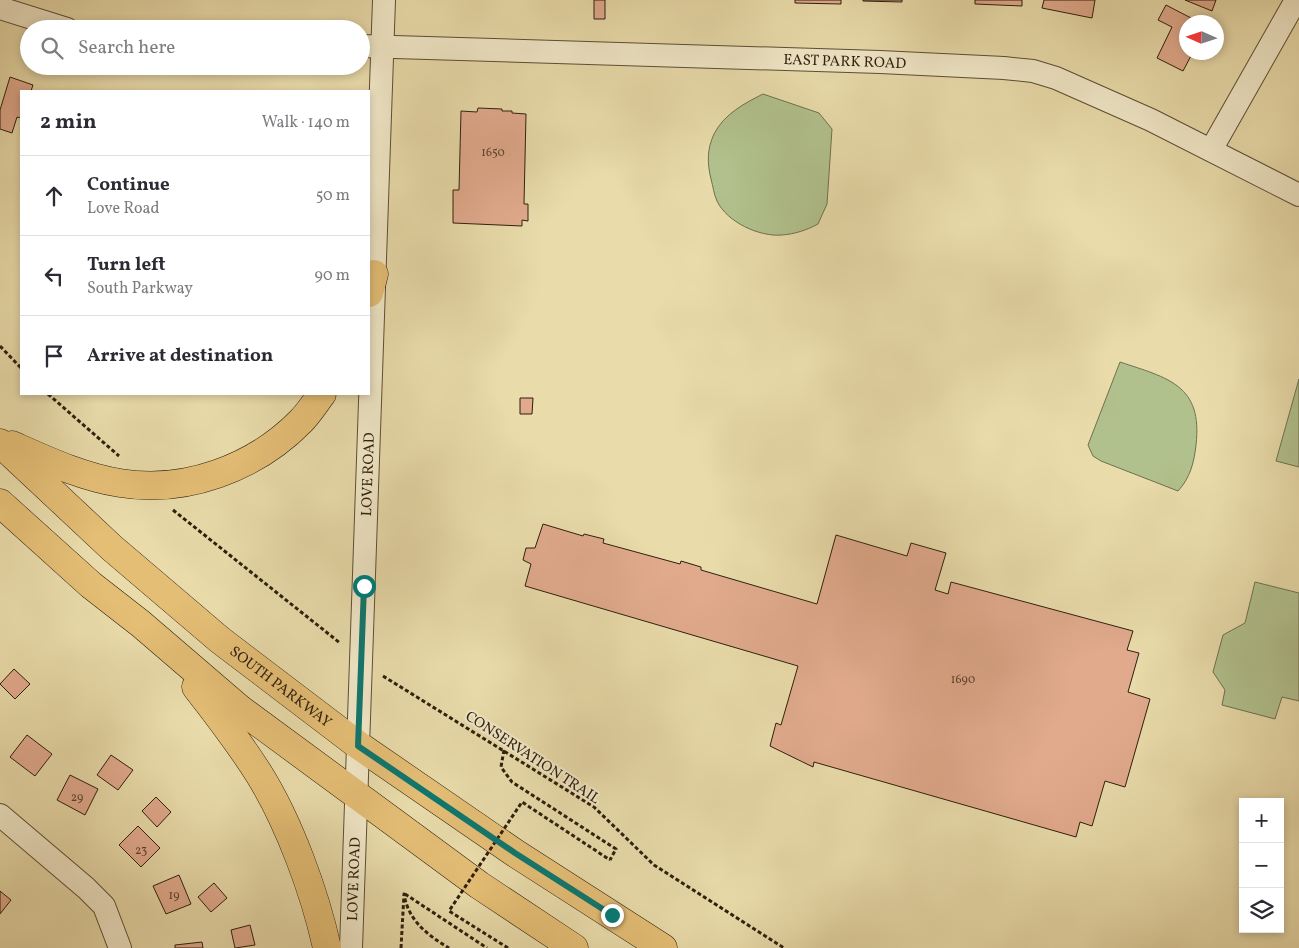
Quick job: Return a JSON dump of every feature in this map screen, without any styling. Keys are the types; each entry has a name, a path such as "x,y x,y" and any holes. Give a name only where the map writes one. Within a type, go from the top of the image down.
{"main road":[{"path":"0,442 93,477 148,486 186,482 219,474 251,460 279,442 302,420 321,395"},
{"name":"SOUTH PARKWAY","path":"0,442 112,548 220,640 358,746 515,853 663,948"},
{"path":"0,503 91,585 141,624 240,709 356,797 478,885 574,948"},
{"path":"141,624 196,687 260,776 283,820 307,882 327,948"}],"street":[{"name":"LOVE ROAD","path":"370,350 372,284 372,46 384,0"},
{"path":"1211,150 1296,0"},
{"path":"0,8 38,20"},
{"name":"EAST PARK ROAD","path":"372,46 1004,68 1033,71 1056,78 1151,120 1299,195"},
{"name":"LOVE ROAD","path":"351,948 369,395"},
{"path":"0,815 86,888 104,906 120,948"}],"path":[{"path":"0,346 20,367"},
{"path":"49,395 122,459"},
{"path":"167,504 345,648"},
{"name":"CONSERVATION TRAIL","path":"385,678 504,750 594,808 654,865 784,948"},
{"path":"504,750 502,767 512,782 616,849 610,860 522,802 449,910 508,948"},
{"path":"401,948 404,894"},
{"path":"404,894 406,908 427,935 449,948"},
{"path":"404,894 487,948"}],"green space":[{"path":"763,94 819,113 832,129 827,204 818,224 792,234 773,235 745,227 736,222 722,209 714,193 708,162 714,134 729,115"},
{"path":"1120,362 1167,379 1179,387 1188,397 1194,409 1197,425 1194,458 1191,470 1178,491 1101,461 1093,456 1088,445"},
{"path":"1299,379 1299,467 1276,461"},
{"path":"1255,582 1299,593 1299,701 1282,697 1275,719 1222,705 1225,690 1213,672 1223,635 1245,623"}],"building":[{"path":"594,0 605,0 605,19 594,19"},
{"path":"795,0 841,0 841,4 795,3"},
{"path":"902,0 902,2 863,1"},
{"path":"975,0 1022,0 1022,6 975,4"},
{"path":"1044,0 1095,0 1092,18 1042,8"},
{"path":"1185,0 1216,0 1212,11"},
{"path":"1166,5 1185,15 1179,15 1179,60 1189,60 1183,71 1157,58 1172,27 1158,20"},
{"path":"10,77 33,85 31,90 20,90 20,118 17,117 12,133 0,129 0,110"},
{"path":"478,108 502,109 502,111 526,114 524,204 528,204 528,221 522,220 522,226 453,223 453,190 459,190 461,111 477,112"},
{"path":"520,398 533,398 532,414 520,414"},
{"path":"543,524 583,536 584,534 604,539 603,543 680,564 681,561 701,567 701,570 817,604 836,535 907,556 911,543 946,553 935,590 948,594 951,582 1133,631 1127,650 1139,653 1128,692 1150,699 1125,787 1105,781 1092,826 1080,822 1076,837 814,762 813,767 770,746 776,723 781,725 798,666 525,586 531,564 523,560 526,548 535,548"},
{"path":"14,669 30,684 15,699 0,684"},
{"path":"27,735 52,754 35,776 10,757"},
{"path":"111,755 133,770 118,790 97,775"},
{"path":"70,775 98,789 85,815 57,800"},
{"path":"156,797 171,812 157,827 142,811"},
{"path":"138,826 160,848 141,867 119,845"},
{"path":"179,875 191,904 166,914 153,886"},
{"path":"214,883 227,898 211,912 198,897"},
{"path":"0,891 11,900 0,914"},
{"path":"250,925 255,945 235,948 231,930"},
{"path":"202,942 203,948 175,948 175,945"}],"route":[{"path":"364,586 358,746 515,853 612,915"}]}
